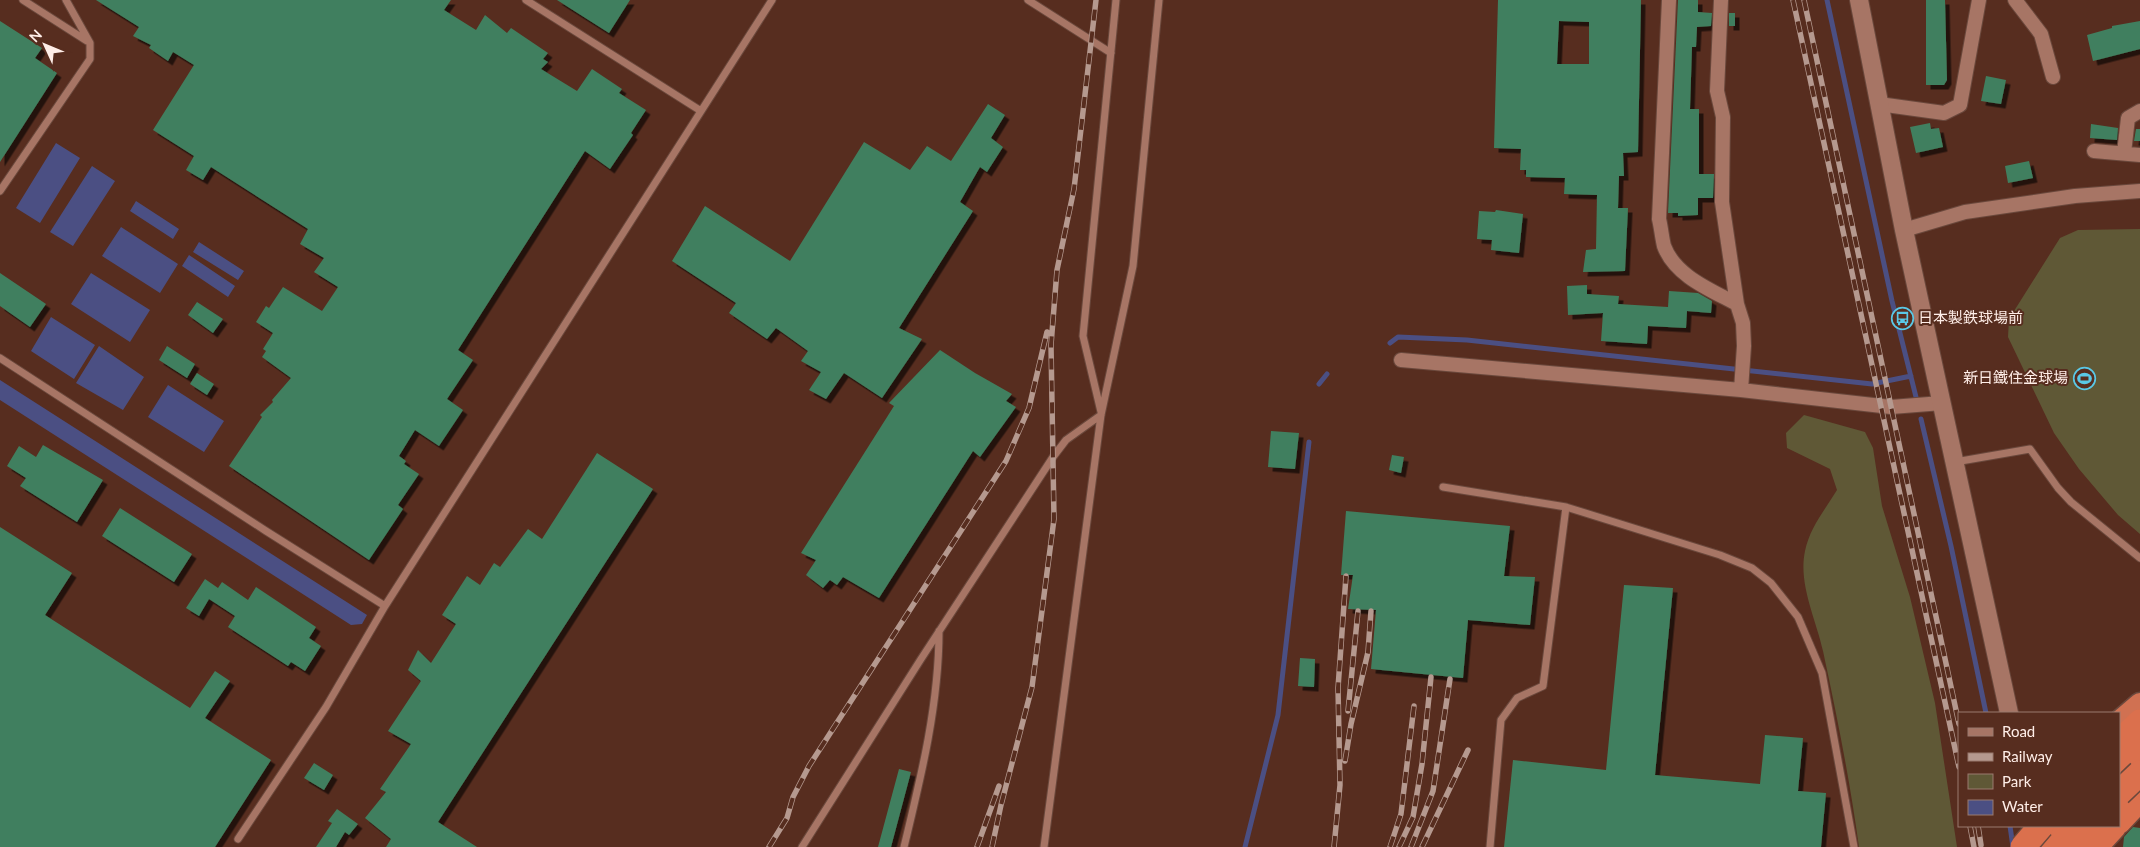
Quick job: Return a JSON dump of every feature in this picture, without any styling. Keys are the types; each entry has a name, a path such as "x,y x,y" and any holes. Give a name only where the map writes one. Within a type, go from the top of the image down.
{"highway":[{"path":"2120,721 2140,704"},
{"path":"2120,741 2140,722"},
{"path":"2120,763 2140,745"},
{"path":"2120,790 2140,775"},
{"path":"2120,820 2140,799"},
{"path":"2023,847 2040,827"},
{"path":"2044,847 2060,827"},
{"path":"2069,847 2087,827"},
{"path":"2095,847 2113,827"}],"street":[{"path":"1669,0 1659,219 1664,246 1674,262 1690,278 1737,304"},
{"path":"1721,0 1717,90 1724,117 1722,202 1737,304 1743,323 1742,377"},
{"path":"1879,104 1944,113 1960,105 1979,0"},
{"path":"2015,0 2041,34 2053,77"},
{"path":"1861,3 1904,230 2009,712"},
{"path":"2124,153 2128,118 2140,111"},
{"path":"2094,151 2140,155"},
{"path":"1904,230 1965,212 2075,196 2140,191"},
{"path":"1401,360 1742,377 1891,407 1942,403"},
{"path":"2120,773 2140,775"},
{"path":"2120,791 2140,792"},
{"path":"2032,827 2036,847"}],"lane":[{"path":"23,0 90,43"},
{"path":"0,191 90,59 90,43 66,0"},
{"path":"526,0 701,111"},
{"path":"238,839 326,708 385,606 772,0"},
{"path":"1028,0 1110,53"},
{"path":"1101,414 1083,336 1116,0"},
{"path":"1044,847 1101,414 1133,266 1159,0"},
{"path":"0,358 258,526 385,606"},
{"path":"802,847 939,630 1052,457 1066,440 1101,414"},
{"path":"1955,462 2030,449 2058,488 2071,502 2140,558"},
{"path":"1443,487 1566,507 1720,555 1752,568 1771,583 1798,617 1822,673 1854,847"},
{"path":"1490,847 1502,720 1517,698 1543,686 1566,507"},
{"path":"904,847 922,771 939,660 939,630"}],"green space":[{"name":"新日鐵住金球場","path":"2140,229 2140,534 2118,515 2079,469 2054,433 2008,337 2009,319 2060,238 2078,230"},
{"path":"1804,415 1865,432 1873,448 1882,506 1910,597 1935,703 1957,847 1859,847 1833,700 1823,651 1806,589 1803,563 1810,534 1837,490 1830,469 1787,448 1786,433"}],"water":[{"path":"56,143 80,158 40,223 16,208"},
{"path":"92,166 115,181 73,246 50,232"},
{"path":"136,201 179,229 173,239 130,211"},
{"path":"121,227 178,264 160,293 102,256"},
{"path":"199,242 244,271 238,280 193,252"},
{"path":"189,255 235,286 228,297 182,266"},
{"path":"91,273 150,310 130,342 71,304"},
{"path":"51,317 95,345 74,379 31,351"},
{"path":"99,346 144,377 123,410 76,383"},
{"path":"0,380 367,615 362,624 351,625 0,400"},
{"path":"168,385 224,421 204,452 148,417"}],"building":[{"path":"96,0 451,0 444,10 476,30 485,15 507,33 511,28 548,53 543,59 548,62 541,69 577,91 592,69 622,89 619,93 646,110 631,133 633,135 610,169 585,151 458,350 473,360 447,399 463,410 439,446 415,430 399,456 406,461 404,464 419,474 398,505 403,509 369,560 229,466 262,417 260,415 273,402 272,400 291,378 262,357 266,351 263,349 273,333 256,322 266,306 269,308 283,287 322,311 338,287 314,272 324,258 300,244 308,229 211,167 203,180 186,170 194,156 153,130 194,65 173,52 168,61 149,48 151,45 133,36 139,27"},
{"path":"557,0 630,0 609,33"},
{"path":"1498,0 1641,0 1638,152 1623,153 1624,176 1619,176 1618,208 1628,208 1625,271 1583,272 1586,250 1596,249 1597,195 1564,194 1565,178 1526,177 1526,170 1520,170 1521,149 1494,148","holes":["1559,21 1589,22 1589,64 1557,64"]},
{"path":"1678,0 1698,0 1698,12 1712,13 1711,26 1697,27 1696,47 1692,47 1690,109 1699,109 1699,174 1714,174 1713,198 1698,198 1698,215 1678,216 1678,213 1668,213"},
{"path":"1926,0 1945,0 1947,80 1944,85 1926,85"},
{"path":"1729,13 1735,13 1735,26 1729,26"},
{"path":"0,21 42,48 35,58 57,73 0,162"},
{"path":"2140,21 2140,49 2093,61 2087,35 2112,28 2112,26"},
{"path":"1986,76 2006,80 2001,104 1981,101"},
{"path":"988,104 1005,115 991,138 1003,147 987,172 980,167 960,202 973,211 899,328 922,339 882,398 844,373 826,399 809,390 821,372 801,361 808,351 776,328 767,339 729,313 736,303 672,261 705,206 790,261 864,142 910,170 927,146 951,161"},
{"path":"1930,123 1931,129 1939,128 1943,147 1916,153 1910,127"},
{"path":"2091,124 2118,128 2117,140 2090,138"},
{"path":"2136,129 2140,129 2140,141 2134,141"},
{"path":"2029,161 2033,178 2008,183 2005,166"},
{"path":"1496,210 1523,214 1519,253 1491,250 1492,240 1477,239 1479,211 1495,212"},
{"path":"0,273 46,304 30,327 0,306"},
{"path":"1587,285 1587,294 1619,296 1618,304 1668,307 1669,291 1698,293 1712,301 1711,313 1687,311 1686,328 1648,326 1647,344 1601,341 1603,313 1568,315 1567,286"},
{"path":"197,302 223,319 213,333 188,315"},
{"path":"167,346 195,364 187,378 159,360"},
{"path":"940,350 1012,394 1006,401 1016,407 980,457 973,451 879,598 843,577 837,585 830,580 823,588 806,575 816,560 801,553 894,406 889,403"},
{"path":"197,373 214,384 207,395 190,384"},
{"path":"1271,431 1299,433 1295,469 1268,467"},
{"path":"43,445 103,480 77,522 20,486 26,478 7,466 19,446 36,457"},
{"path":"597,453 653,489 438,822 477,847 386,847 391,839 365,818 386,792 380,789 411,744 388,731 421,681 408,670 418,650 431,663 456,624 442,615 467,576 480,585 494,563 500,567 528,529 542,539"},
{"path":"1392,455 1404,457 1401,473 1389,470"},
{"path":"120,508 192,554 174,582 102,536"},
{"path":"1346,511 1510,526 1504,576 1535,577 1530,625 1468,620 1463,678 1371,669 1376,610 1348,609 1353,575 1341,575"},
{"path":"0,527 72,573 45,615 190,708 215,671 230,681 205,718 271,760 215,847 0,847"},
{"path":"205,579 218,588 222,582 248,600 256,587 316,627 309,638 321,646 305,671 291,662 288,666 228,627 235,616 209,599 199,616 186,608"},
{"path":"1624,585 1673,588 1655,775 1760,784 1765,735 1803,738 1798,791 1826,793 1821,847 1504,847 1513,760 1606,770"},
{"path":"1300,658 1315,659 1314,687 1298,686"},
{"path":"314,763 333,775 324,790 304,778"},
{"path":"899,769 911,772 891,847 878,847"},
{"path":"337,809 358,824 349,835 345,832 336,847 316,847 332,823 328,821"},
{"path":"2133,827 2140,828 2140,847 2123,847 2124,837"}],"waterway":[{"path":"1827,0 1892,301 1916,397"},
{"path":"1390,343 1398,337 1467,340 1872,384 1911,376"},
{"path":"1319,384 1327,374"},
{"path":"1921,419 1951,546 1986,712"},
{"path":"1245,847 1278,715 1309,442"},
{"path":"2010,827 2013,847"}],"railway":[{"path":"992,847 1032,687 1054,519 1051,345 1057,270 1074,189 1096,0"},
{"path":"1793,0 1958,762"},
{"path":"1804,0 1958,719"},
{"path":"769,847 787,818 793,797 809,766 1006,461 1029,408 1047,332"},
{"path":"1334,847 1340,785 1338,688 1346,576"},
{"path":"1348,711 1358,611"},
{"path":"1345,761 1351,724 1368,652 1371,611"},
{"path":"1399,847 1413,817 1422,764 1431,677"},
{"path":"1411,847 1433,791 1450,679"},
{"path":"1390,847 1401,814 1414,706"},
{"path":"1422,847 1468,750"},
{"path":"977,847 999,786"},
{"path":"1970,827 1974,847"},
{"path":"1978,827 1981,845"}],"place":[{"name":"日本製鉄球場前","path":"1902,318"},
{"name":"新日鐵住金球場","path":"2084,378"}]}
